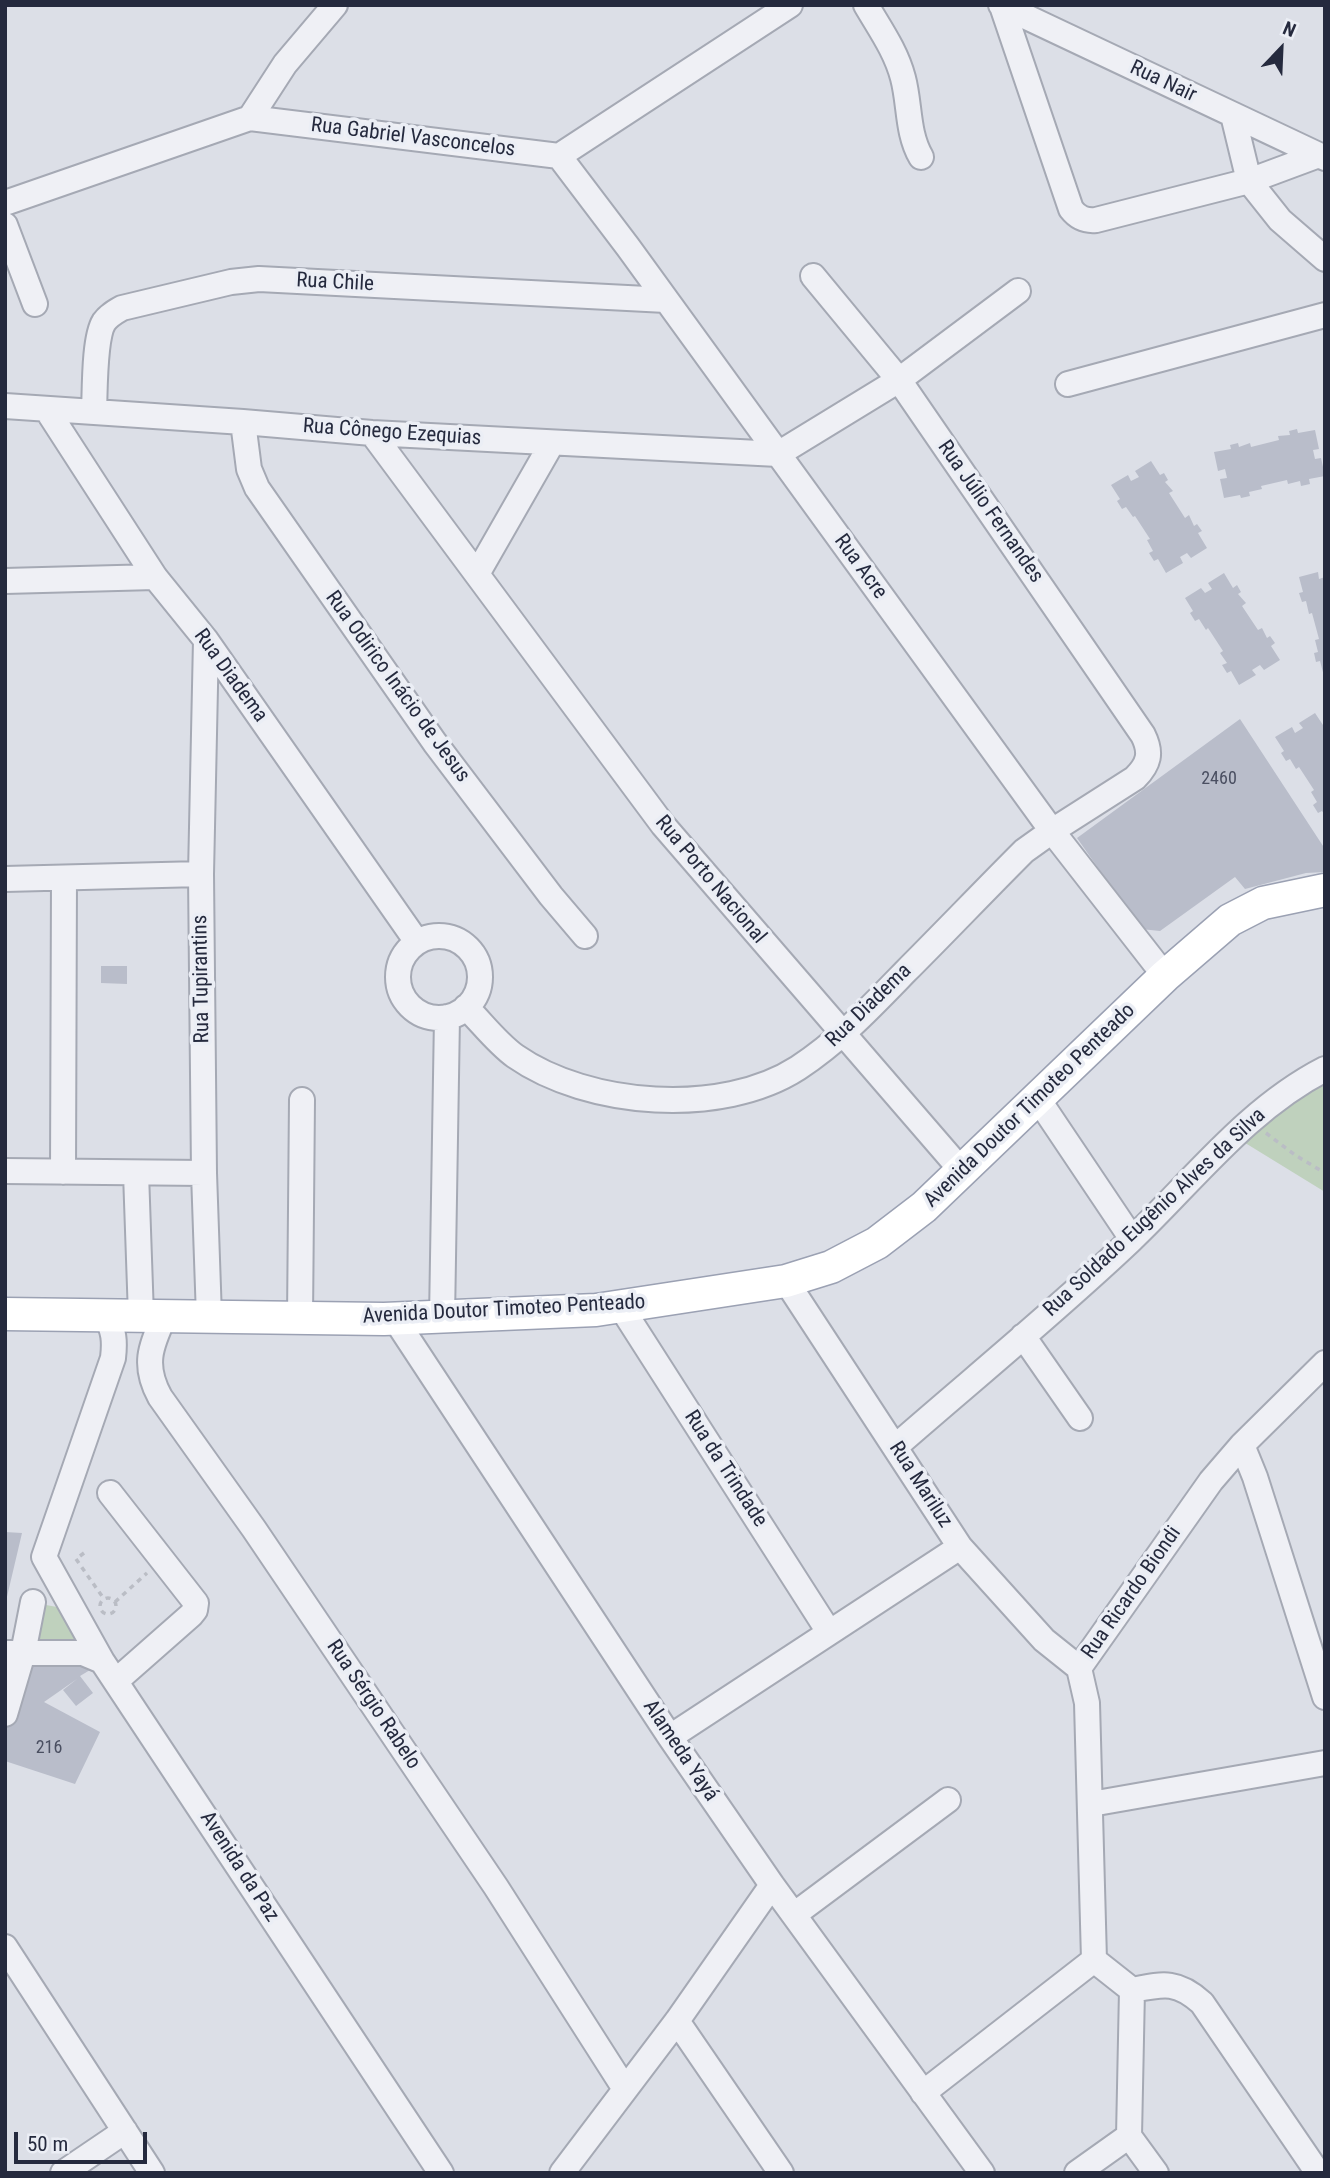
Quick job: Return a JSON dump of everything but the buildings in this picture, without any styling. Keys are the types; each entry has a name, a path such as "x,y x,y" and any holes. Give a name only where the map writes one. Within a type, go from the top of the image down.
{"main road":[{"name":"Avenida Doutor Timoteo Penteado","path":"5,1314 442,1318 621,1307 786,1281 831,1267 877,1243 924,1208 1165,976 1230,920 1263,903 1325,890"}],"street":[{"path":"250,118 285,64 335,5"},
{"path":"559,156 790,5"},
{"path":"866,5 894,51 903,78 912,132 921,157"},
{"path":"1002,6 1071,209 1076,216 1096,220 1249,181 1322,156"},
{"name":"Rua Nair","path":"1002,6 1322,156"},
{"path":"1233,115 1249,181 1280,220 1325,259"},
{"name":"Rua Gabriel Vasconcelos","path":"5,203 250,118 559,156"},
{"name":"Rua Acre","path":"559,156 1052,831 1165,976"},
{"path":"5,225 35,304"},
{"name":"Rua Júlio Fernandes","path":"813,276 898,380 1143,735 1149,758"},
{"name":"Rua Chile","path":"94,412 99,335 111,314 122,308 231,282 259,279 666,300"},
{"path":"778,454 898,380 1018,291"},
{"path":"1068,384 1325,315"},
{"name":"Rua Cônego Ezequias","path":"5,406 372,433 778,454"},
{"name":"Rua Diadema","path":"47,410 155,577 206,640 416,942"},
{"name":"Rua Odirico Inácio de Jesus","path":"243,422 249,469 257,488 435,743 551,896 585,936"},
{"name":"Rua Porto Nacional","path":"372,433 663,825 962,1171"},
{"path":"477,574 552,443"},
{"path":"5,581 155,577"},
{"name":"Rua Tupirantins","path":"206,640 201,874 204,1173 209,1317"},
{"name":"Rua Diadema","path":"456,1012 513,1055 544,1074 580,1088 676,1101 723,1095 759,1086 796,1069 843,1035 1024,851 1135,778 1144,769 1149,758"},
{"path":"5,879 201,874"},
{"path":"63,1172 64,878"},
{"path":"443,936 467,947 475,958 479,970 479,984 475,996 456,1012 432,1017 419,1013 408,1004 401,992 397,978 400,964 406,951 416,942 443,936"},
{"path":"442,1318 456,1012"},
{"name":"Rua Soldado Eugênio Alves da Silva","path":"895,1447 1083,1285 1251,1120 1298,1083 1325,1069"},
{"path":"1038,1099 1132,1239"},
{"path":"300,1318 302,1100"},
{"path":"5,1171 204,1173"},
{"path":"106,1316 113,1328 113,1358 149,1360 153,1341 152,1316 136,1172"},
{"name":"Rua Mariluz","path":"786,1281 960,1547 1044,1640 1079,1668"},
{"name":"Rua da Trindade","path":"621,1307 829,1632"},
{"name":"Alameda Yayá","path":"395,1319 670,1737 772,1885 982,2173"},
{"path":"1023,1336 1080,1418"},
{"name":"Avenida da Paz","path":"113,1358 44,1557 109,1671 441,2173"},
{"name":"Rua Sérgio Rabelo","path":"149,1360 153,1384 160,1397 254,1529 496,1887 625,2089"},
{"name":"Rua Ricardo Biondi","path":"1094,1960 1087,1703 1079,1668 1211,1481 1242,1445 1325,1363"},
{"path":"1242,1445 1255,1477 1325,1697"},
{"path":"14,1653 83,1653 109,1671 195,1610 196,1603 110,1493"},
{"path":"670,1737 960,1547"},
{"path":"5,1714 14,1653 33,1602"},
{"path":"1091,1804 1325,1763"},
{"path":"794,1914 948,1800"},
{"path":"573,2168 625,2089 677,2021 772,1885"},
{"path":"5,1947 152,2173"},
{"path":"923,2093 1094,1960 1132,1990 1164,1984 1178,1986 1202,2003 1318,2173"},
{"path":"1132,1990 1129,2136 1156,2173"},
{"path":"677,2021 782,2173"},
{"path":"63,2173 125,2131"},
{"path":"1077,2173 1129,2136"}],"path":[{"path":"1259,1128 1295,1156 1325,1173"},
{"path":"84,1553 76,1559 104,1599"},
{"path":"104,1599 100,1608 106,1614 112,1614 116,1610 116,1602 162,1559"},
{"path":"104,1599 109,1598 116,1602"}],"green space":[{"path":"1325,1083 1325,1192 1242,1141 1299,1094"},
{"path":"46,1605 57,1607 85,1640 80,1644 36,1641 38,1612"}]}
